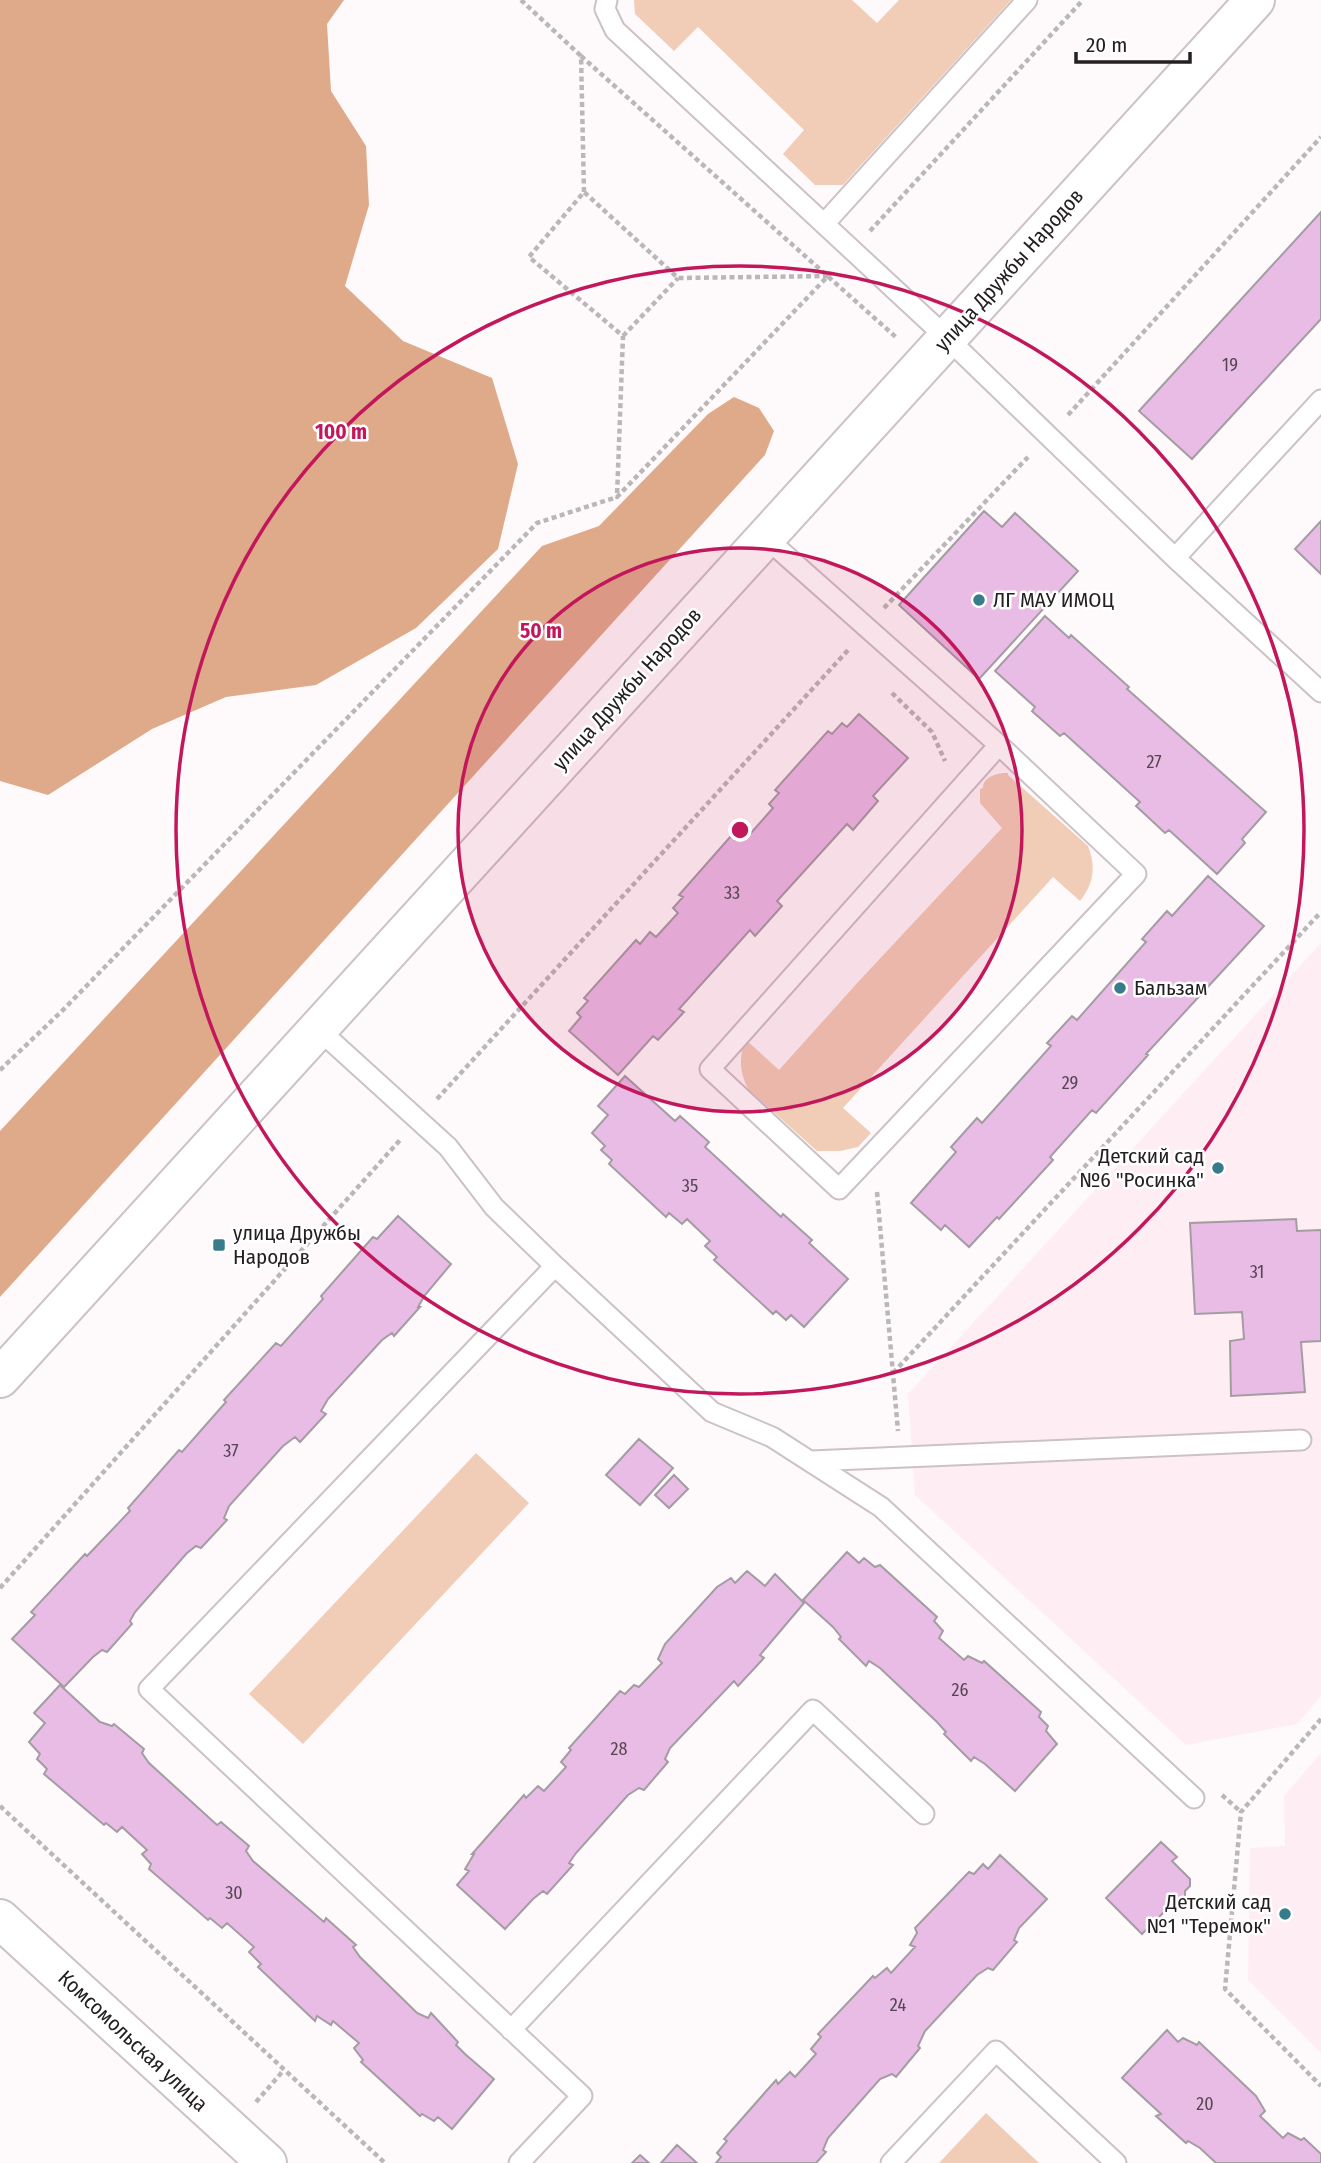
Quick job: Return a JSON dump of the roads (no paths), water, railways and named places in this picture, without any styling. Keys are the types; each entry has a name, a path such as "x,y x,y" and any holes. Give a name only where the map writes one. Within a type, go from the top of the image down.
{"street":[{"name":"улица Дружбы Народов","path":"0,1378 1255,0"},
{"name":"Комсомольская улица","path":"0,1919 267,2163"}],"lane":[{"path":"607,0 605,9 615,30 947,338 1175,558 1321,692"},
{"path":"824,224 1027,0"},
{"path":"1175,558 1321,400"},
{"path":"765,537 999,745 1136,874 839,1189 710,1069 999,745"},
{"path":"317,1028 448,1147 494,1207 712,1412 772,1437 881,1507 1194,1798"},
{"path":"519,2163 582,2096 149,1689 555,1266"},
{"path":"811,1461 1301,1440"},
{"path":"511,2030 813,1710 924,1814"},
{"path":"891,2163 996,2051 1116,2163"}],"place":[{"name":"ЛГ МАУ ИМОЦ","path":"979,600"},
{"name":"Бальзам","path":"1120,988"},
{"name":"Детский сад №6 \"Росинка\"","path":"1218,1168"},
{"name":"улица Дружбы Народов","path":"219,1245"},
{"name":"Детский сад №1 \"Теремок\"","path":"1285,1914"}]}
